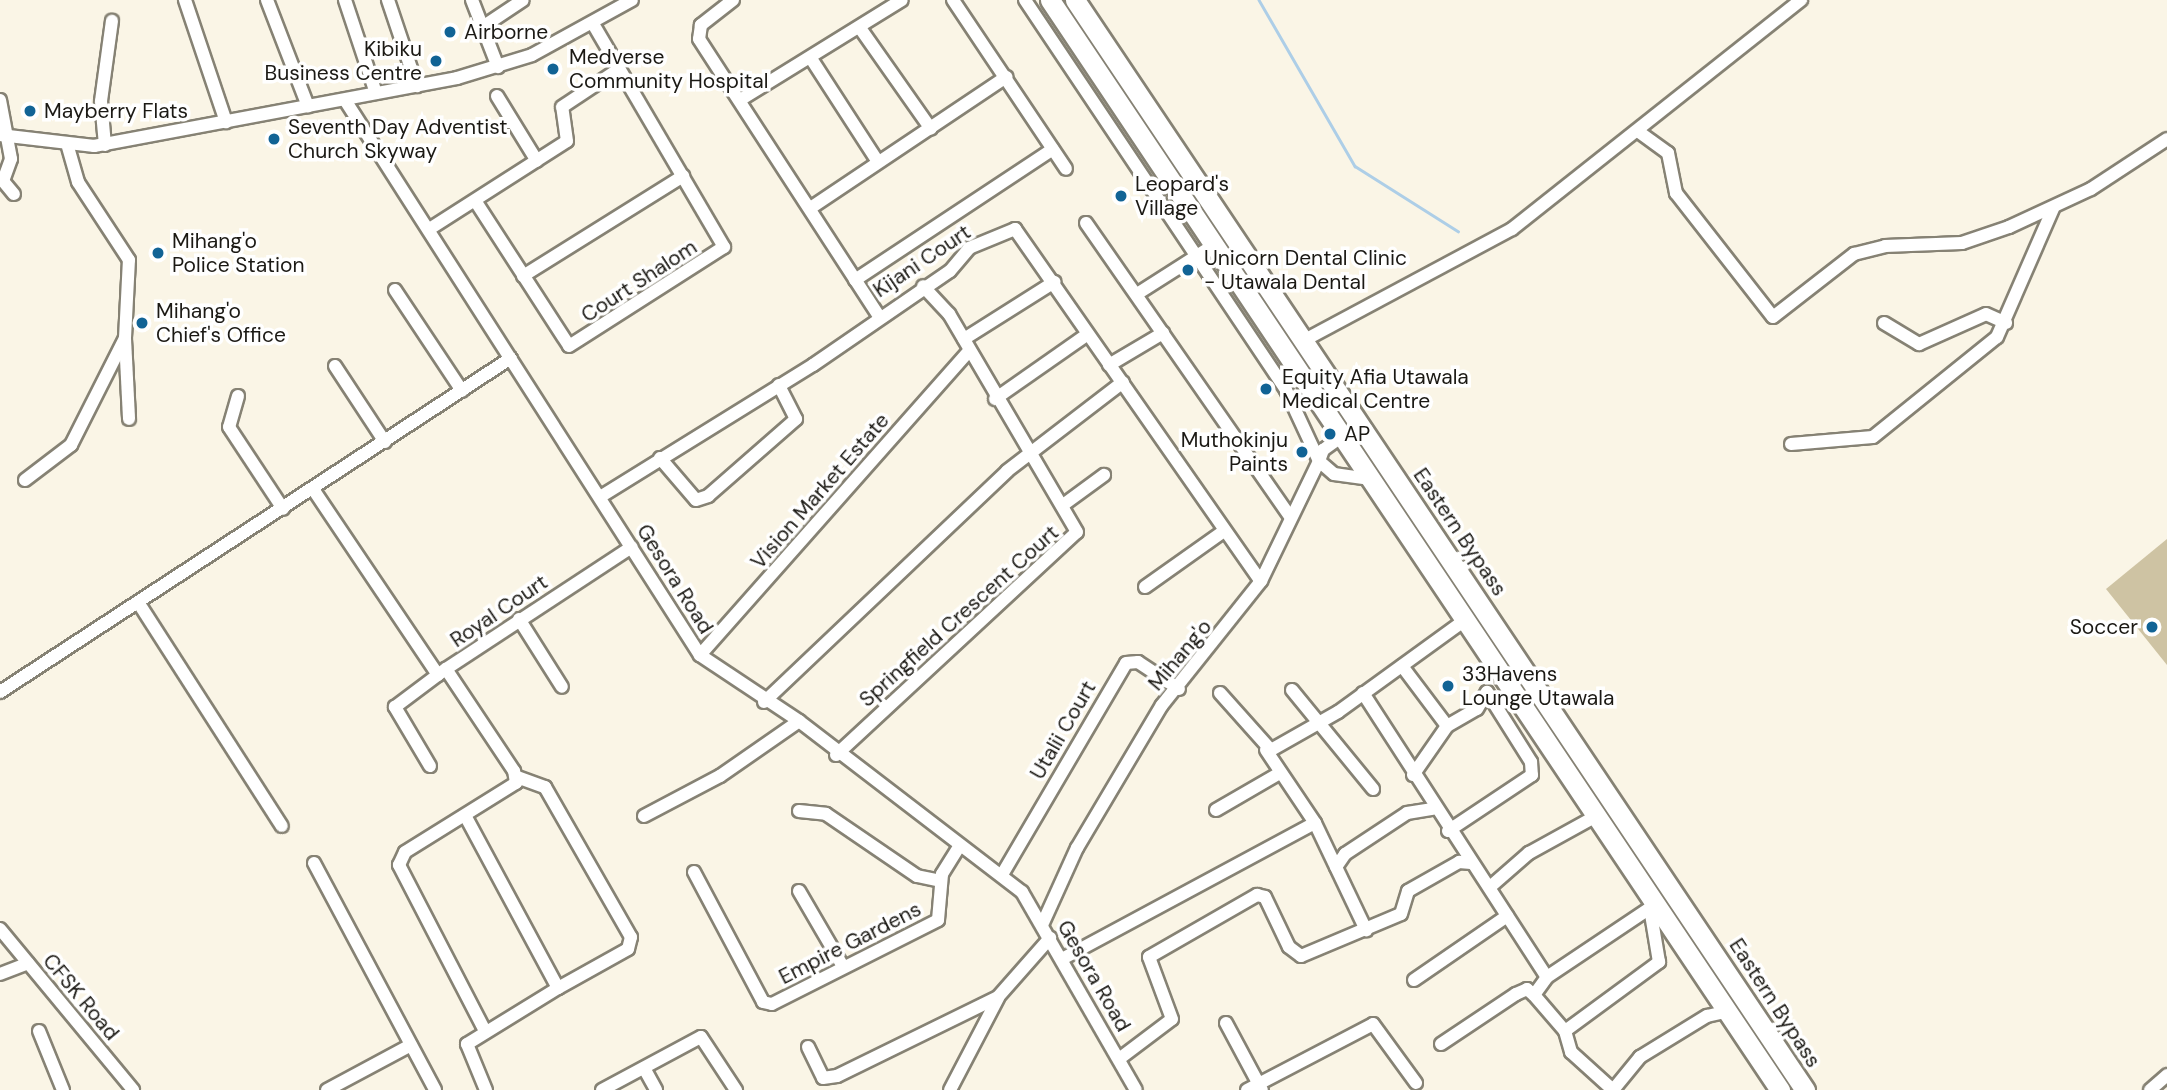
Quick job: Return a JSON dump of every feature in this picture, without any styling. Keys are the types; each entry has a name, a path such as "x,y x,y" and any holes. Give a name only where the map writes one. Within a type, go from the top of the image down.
{"main road":[{"name":"Eastern Bypass","path":"1050,0 1596,816 1655,910 1728,1011 1780,1090"},
{"name":"Eastern Bypass","path":"1075,0 1805,1090"},
{"path":"1109,89 1127,76"}],"street":[{"path":"185,0 226,122"},
{"path":"267,0 308,107"},
{"path":"345,0 376,93"},
{"path":"388,0 417,86"},
{"path":"472,0 498,67"},
{"path":"481,28 523,0"},
{"path":"4,136 68,146 105,145 417,86 498,67 593,24 632,0"},
{"path":"733,0 698,35 812,207 878,315"},
{"path":"740,100 812,60 901,0"},
{"path":"953,0 1066,169"},
{"path":"1025,0 1286,390 1319,461 1335,474 1371,479"},
{"path":"1303,341 1512,229 1639,132 1801,0"},
{"path":"105,145 101,101 112,21"},
{"name":"Court Shalom","path":"476,202 566,343 579,343 724,247 593,24"},
{"path":"860,28 931,129"},
{"path":"812,60 878,162"},
{"path":"431,228 476,202 567,141 562,107 620,69"},
{"path":"812,207 1006,77"},
{"path":"497,96 537,161"},
{"path":"0,100 4,136 12,159 3,181 14,194"},
{"name":"Gesora Road","path":"345,100 431,228 701,655 764,702 799,721 836,755 1003,873 1042,925 1136,1090"},
{"path":"1639,132 1668,153 1676,193 1773,317 1854,254 1885,246 1962,243 2053,209 2167,139"},
{"path":"1130,156 1146,144"},
{"path":"68,146 82,190 129,260 125,338 129,419"},
{"path":"855,280 1053,149"},
{"path":"523,276 683,176"},
{"path":"1791,444 1873,437 2006,323 2053,209"},
{"path":"1086,223 1290,516"},
{"name":"Kijani Court","path":"600,498 779,386 923,286 969,248 1015,229 1261,581"},
{"path":"1137,294 1214,245"},
{"path":"964,339 1054,282"},
{"name":"Springfield Crescent Court","path":"836,755 1076,535 1063,505 995,400 968,352 964,339 923,286"},
{"path":"395,290 462,391"},
{"path":"1884,323 1919,344 1986,314 2006,323"},
{"path":"1109,365 1163,332"},
{"path":"995,400 1088,334"},
{"path":"25,480 71,445 125,338"},
{"name":"Vision Market Estate","path":"701,655 968,352"},
{"path":"0,692 511,358"},
{"path":"335,366 385,442"},
{"path":"1286,390 1304,378"},
{"path":"764,702 1031,452 1123,382"},
{"path":"660,458 696,500 708,496 796,419 779,386"},
{"path":"238,396 229,427 283,509"},
{"name":"Mihang'o","path":"1042,925 1077,848 1162,705 1179,689 1261,581 1323,450 1342,436"},
{"path":"1063,505 1104,475"},
{"path":"313,489 442,672 395,707 430,766"},
{"path":"1145,587 1224,531"},
{"name":"Royal Court","path":"517,777 442,672 632,547"},
{"path":"138,603 282,826"},
{"path":"519,619 562,687"},
{"path":"1266,750 1322,722 1465,620"},
{"name":"Utalii Court","path":"1003,873 1126,663 1138,662 1179,689"},
{"path":"1402,666 1447,726"},
{"path":"1292,690 1322,722 1373,789"},
{"path":"1413,775 1447,726 1477,709 1487,692 1531,762 1532,775"},
{"path":"1220,693 1266,750 1278,774 1315,823 1366,930"},
{"path":"1363,693 1433,809 1490,887 1547,976"},
{"path":"644,816 720,776 799,721"},
{"path":"1448,831 1557,758"},
{"path":"1216,810 1278,774"},
{"path":"484,1029 399,865 405,852 467,819 512,789 517,777 545,788 631,937 628,949 484,1029 467,1051 486,1090"},
{"path":"1336,867 1345,854 1407,813 1433,809"},
{"path":"799,811 826,814 917,876 940,881"},
{"path":"1490,887 1529,853 1596,816"},
{"path":"467,819 558,988"},
{"path":"1062,959 1315,823"},
{"name":"Empire Gardens","path":"694,872 766,1004 938,920 940,881 961,845"},
{"path":"1119,1059 1172,1019 1150,957 1256,895 1265,897 1296,956 1401,914 1408,891 1459,862 1471,863"},
{"path":"314,863 435,1090"},
{"path":"799,891 842,965"},
{"path":"1534,995 1547,976 1655,910 1660,962 1565,1031"},
{"path":"1414,980 1507,916"},
{"name":"CFSK Road","path":"0,929 133,1090"},
{"path":"950,1090 998,997 1049,938"},
{"path":"0,974 28,963"},
{"path":"1441,1044 1527,989 1565,1031 1571,1052 1613,1090 1640,1057 1707,1016 1728,1011"},
{"path":"808,1047 828,1079 998,997"},
{"path":"1226,1023 1260,1087"},
{"path":"1247,1090 1260,1087 1373,1024 1416,1083"},
{"path":"39,1031 63,1090"},
{"path":"608,1089 701,1037 736,1090"},
{"path":"334,1089 411,1045"},
{"path":"643,1068 656,1090"},
{"path":"2150,1090 2167,1075"}],"shaded area":[{"name":"Soccer","path":"2167,539 2167,665 2106,589"}],"waterway":[{"path":"1259,0 1355,166 1458,231"}],"place":[{"name":"Airborne","path":"450,32"},
{"name":"Kibiku Business Centre","path":"436,61"},
{"name":"Medverse Community Hospital","path":"553,69"},
{"name":"Mayberry Flats","path":"30,111"},
{"name":"Seventh Day Adventist Church Skyway","path":"274,139"},
{"name":"Leopard's Village","path":"1121,196"},
{"name":"Mihang'o Police Station","path":"158,253"},
{"name":"Unicorn Dental Clinic - Utawala Dental","path":"1188,270"},
{"name":"Mihang'o Chief's Office","path":"142,323"},
{"name":"Equity Afia Utawala Medical Centre","path":"1266,389"},
{"name":"AP","path":"1330,434"},
{"name":"Muthokinju Paints","path":"1302,452"},
{"name":"Soccer","path":"2152,627"},
{"name":"33Havens Lounge Utawala","path":"1448,686"}]}
